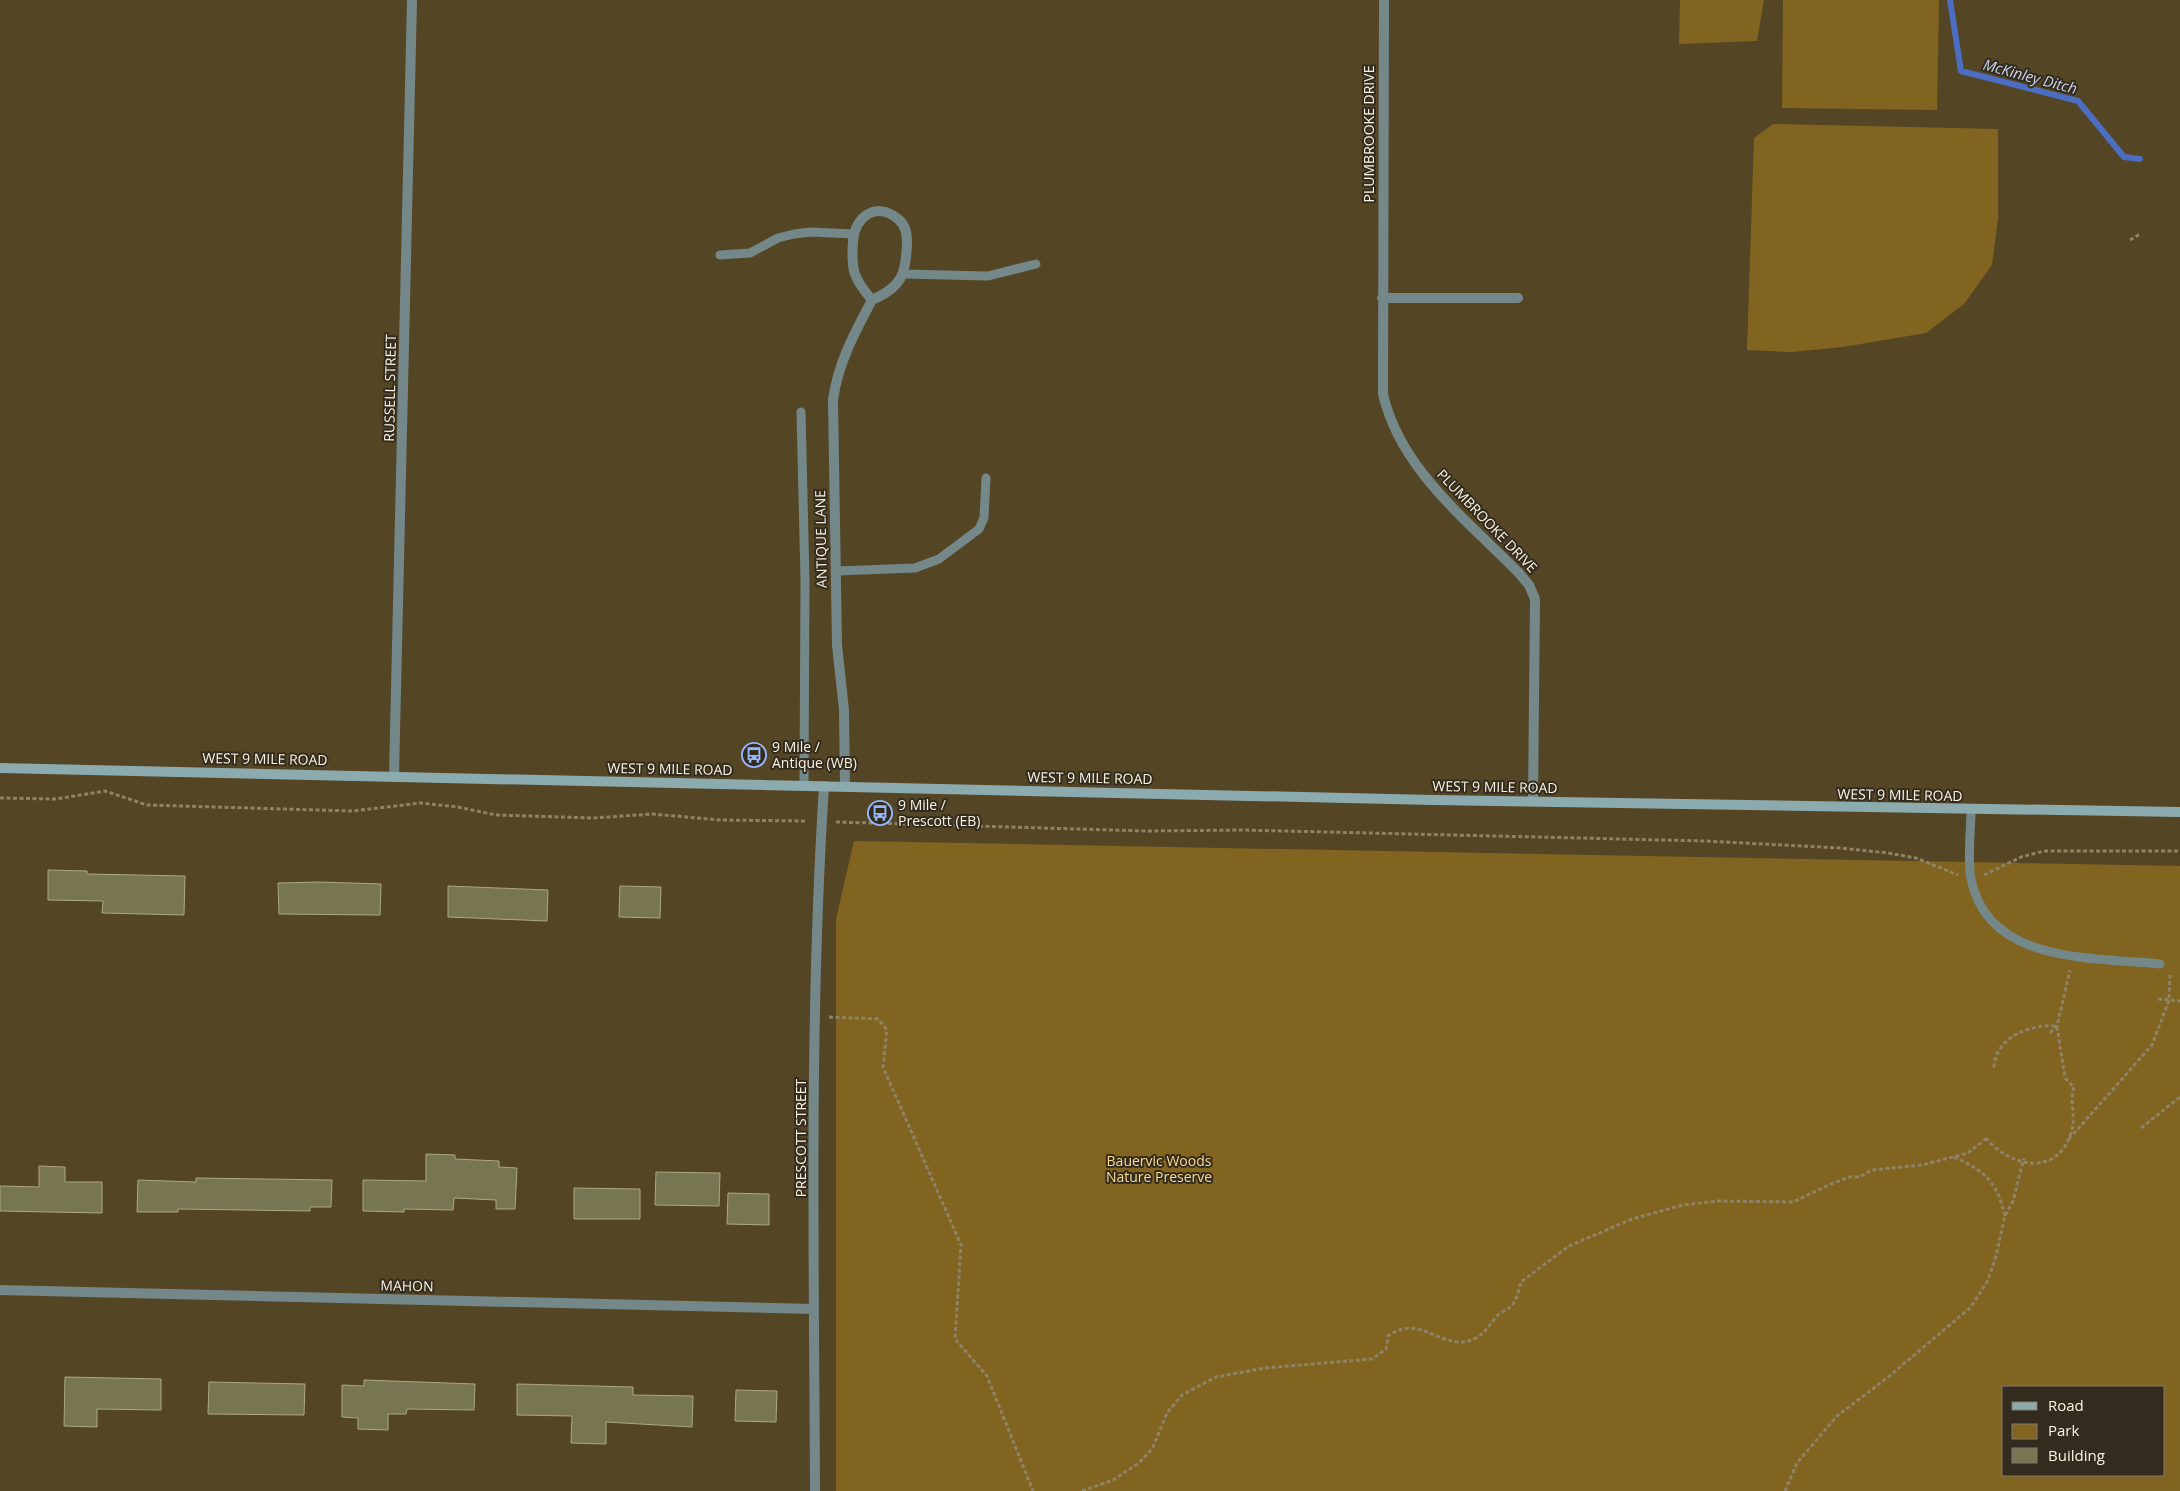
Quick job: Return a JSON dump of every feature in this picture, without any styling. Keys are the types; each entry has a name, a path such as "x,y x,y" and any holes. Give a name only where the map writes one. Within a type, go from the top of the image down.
{"main road":[{"name":"WEST 9 MILE ROAD","path":"0,768 1971,810 2180,812"}],"street":[{"name":"RUSSELL STREET","path":"394,776 412,0"},
{"name":"PLUMBROOKE DRIVE","path":"1384,0 1383,394 1395,433 1416,466 1519,573 1530,586 1536,599 1533,801"},
{"path":"885,211 899,219 907,232 904,274 887,294 872,300 858,283 853,273 854,234 860,219 869,213 885,211"},
{"path":"1382,298 1518,298"},
{"name":"ANTIQUE LANE","path":"845,786 844,710 836,645 833,400 836,379 852,340 872,300"},
{"name":"PRESCOTT STREET","path":"815,1491 816,1017 824,786"},
{"name":"MAHON","path":"0,1290 814,1309"}],"lane":[{"path":"720,255 750,253 778,238 794,234 811,232 854,234"},
{"path":"904,274 988,276 1036,264"},
{"path":"801,412 805,580 804,785"},
{"path":"836,571 915,568 939,559 979,529 984,518 986,478"},
{"path":"1971,810 1971,877 1977,900 1996,928 2019,941 2051,953 2160,964"}],"path":[{"path":"2130,240 2140,234"},
{"path":"0,798 56,799 105,791 147,805 352,811 420,803 458,807 496,815 594,818 652,814 720,820 801,821"},
{"path":"846,823 1146,831 1242,830 1705,840 1888,852 1916,858 1952,875 1971,877 1988,875 2021,857 2044,851 2074,849 2180,851"},
{"path":"1082,1491 1113,1480 1139,1463 1152,1449 1167,1413 1182,1395 1216,1377 1266,1368 1372,1359 1386,1349 1388,1336 1398,1329 1412,1326 1441,1338 1458,1341 1474,1339 1487,1330 1498,1314 1513,1305 1521,1282 1532,1276 1548,1261 1569,1246 1632,1219 1683,1205 1718,1201 1793,1202 1830,1184 1848,1177 1859,1177 1872,1170 1922,1165 1968,1153 1987,1138 1996,1150 2008,1158 2035,1164 2050,1159 2061,1152 2067,1142 2072,1129 2074,1115 2071,1097 2074,1087 2065,1078 2057,1026 2067,990 2073,955"},
{"path":"2067,1142 2152,1045 2169,1000 2171,965 2160,964"},
{"path":"2158,999 2180,1001"},
{"path":"816,1017 878,1019 887,1030 883,1067 961,1245 955,1339 987,1376 1032,1491"},
{"path":"1994,1068 1997,1055 2003,1044 2014,1035 2046,1026 2057,1026"},
{"path":"2050,1033 2057,1026"},
{"path":"2141,1128 2180,1097"},
{"path":"1954,1157 1985,1174 2000,1195 2005,1216"},
{"path":"1785,1491 1796,1463 1837,1416 1887,1378 1971,1307 1987,1282 1995,1260 2005,1216 2013,1202 2024,1158"}],"green space":[{"path":"1680,0 1764,0 1757,41 1679,44"},
{"path":"1783,0 1939,0 1937,110 1782,108"},
{"path":"1773,124 1998,129 1998,218 1992,265 1964,304 1926,333 1843,347 1791,352 1747,350 1754,138"},
{"name":"Bauervic Woods Nature Preserve","path":"854,841 2180,866 2180,1491 836,1491 836,919"}],"building":[{"path":"48,870 87,871 87,874 185,876 184,915 102,913 103,901 48,900"},
{"path":"278,883 381,884 380,915 279,914"},
{"path":"448,886 548,890 547,921 448,917"},
{"path":"620,886 661,887 660,918 619,917"},
{"path":"426,1154 455,1155 455,1159 499,1161 499,1167 517,1168 515,1209 496,1209 496,1200 454,1198 453,1210 404,1209 404,1212 363,1211 363,1180 426,1181"},
{"path":"39,1166 65,1167 65,1182 102,1182 102,1213 0,1211 0,1186 39,1187"},
{"path":"656,1172 720,1173 719,1206 655,1205"},
{"path":"196,1178 332,1180 331,1207 310,1207 310,1211 178,1209 178,1212 137,1212 138,1180 196,1182"},
{"path":"574,1188 640,1189 640,1219 574,1219"},
{"path":"728,1193 769,1194 769,1225 727,1224"},
{"path":"65,1377 161,1379 161,1410 97,1409 97,1427 64,1426"},
{"path":"364,1380 475,1384 474,1410 407,1409 406,1414 388,1414 388,1430 358,1429 358,1418 342,1417 342,1385 364,1386"},
{"path":"209,1382 305,1384 304,1415 208,1414"},
{"path":"517,1384 633,1387 633,1395 693,1396 692,1427 606,1422 606,1444 571,1443 572,1416 517,1415"},
{"path":"736,1390 777,1391 776,1422 735,1421"}],"waterway":[{"name":"McKinley Ditch","path":"1950,0 1961,71 2078,101 2124,157 2140,159"}],"place":[{"name":"9 Mile / Antique (WB)","path":"754,755"},
{"name":"9 Mile / Prescott (EB)","path":"880,813"}]}
